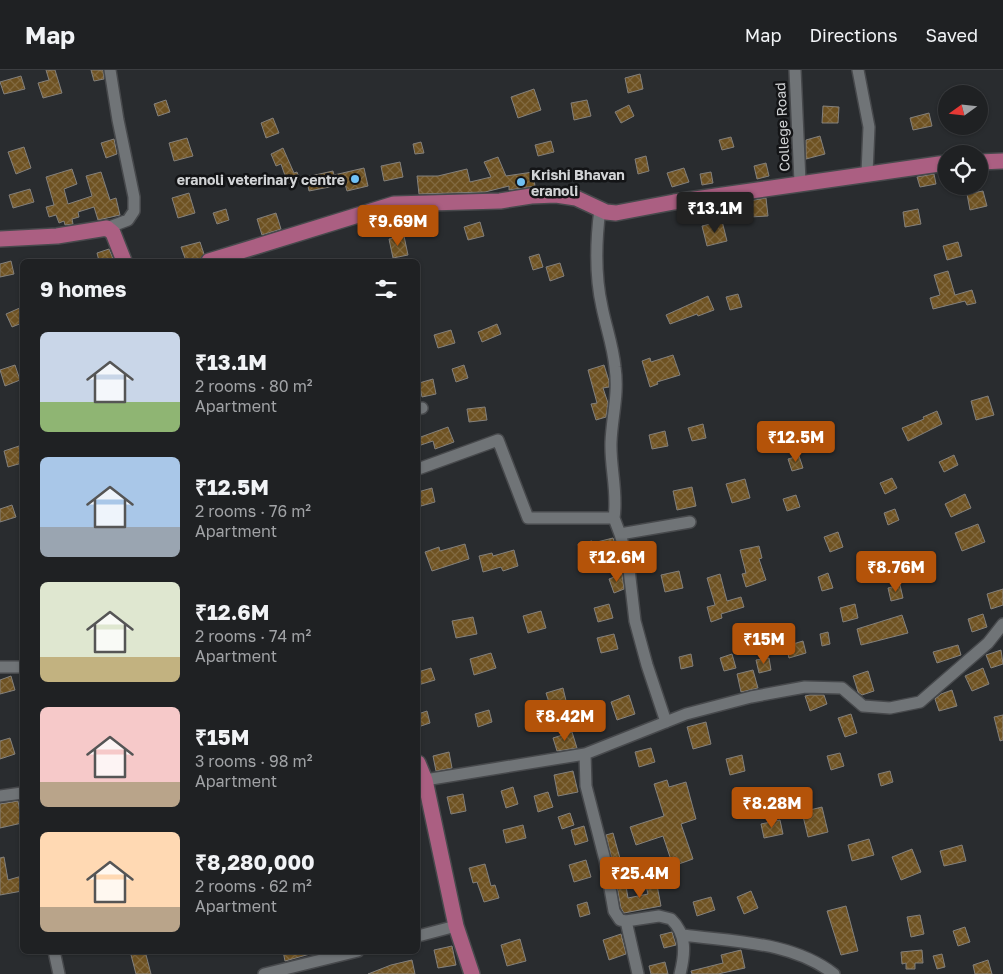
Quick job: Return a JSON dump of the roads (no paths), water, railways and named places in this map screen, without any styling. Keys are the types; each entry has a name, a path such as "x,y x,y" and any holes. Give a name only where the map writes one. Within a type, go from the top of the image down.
{"main road":[{"path":"988,162 1003,161"},
{"path":"221,259 240,256 275,242 394,204 500,201 531,196 556,195 576,198 600,209 616,213 800,182 938,164"},
{"path":"0,239 57,236 107,228 113,233 123,259"},
{"path":"420,767 425,780 456,926 472,974"}],"street":[{"path":"107,228 128,220 134,210 134,196 110,70"},
{"name":"College Road","path":"794,70 800,182"},
{"path":"858,70 869,128 866,173"},
{"path":"600,209 598,256 602,306 616,368 616,406 610,442 616,503 614,518 628,560 635,621 654,690 666,722"},
{"path":"420,468 498,440 528,518 614,518"},
{"path":"620,534 690,522"},
{"path":"425,780 585,754 686,714 751,697 805,687 842,688 863,706 890,708 920,702 988,643 1003,624"},
{"path":"0,667 20,667"},
{"path":"585,754 586,786 605,860 614,911 620,920 626,921 644,917 665,917 671,919 683,934 683,963 680,974"},
{"path":"0,796 20,793"},
{"path":"626,921 638,974"},
{"path":"420,935 456,926"},
{"path":"683,934 765,944 816,963 834,974"},
{"path":"55,954 59,974"},
{"path":"264,974 346,954"}],"place":[{"name":"eranoli veterinary centre","path":"355,179"},
{"name":"Krishi Bhavan eranoli","path":"521,182"}]}
